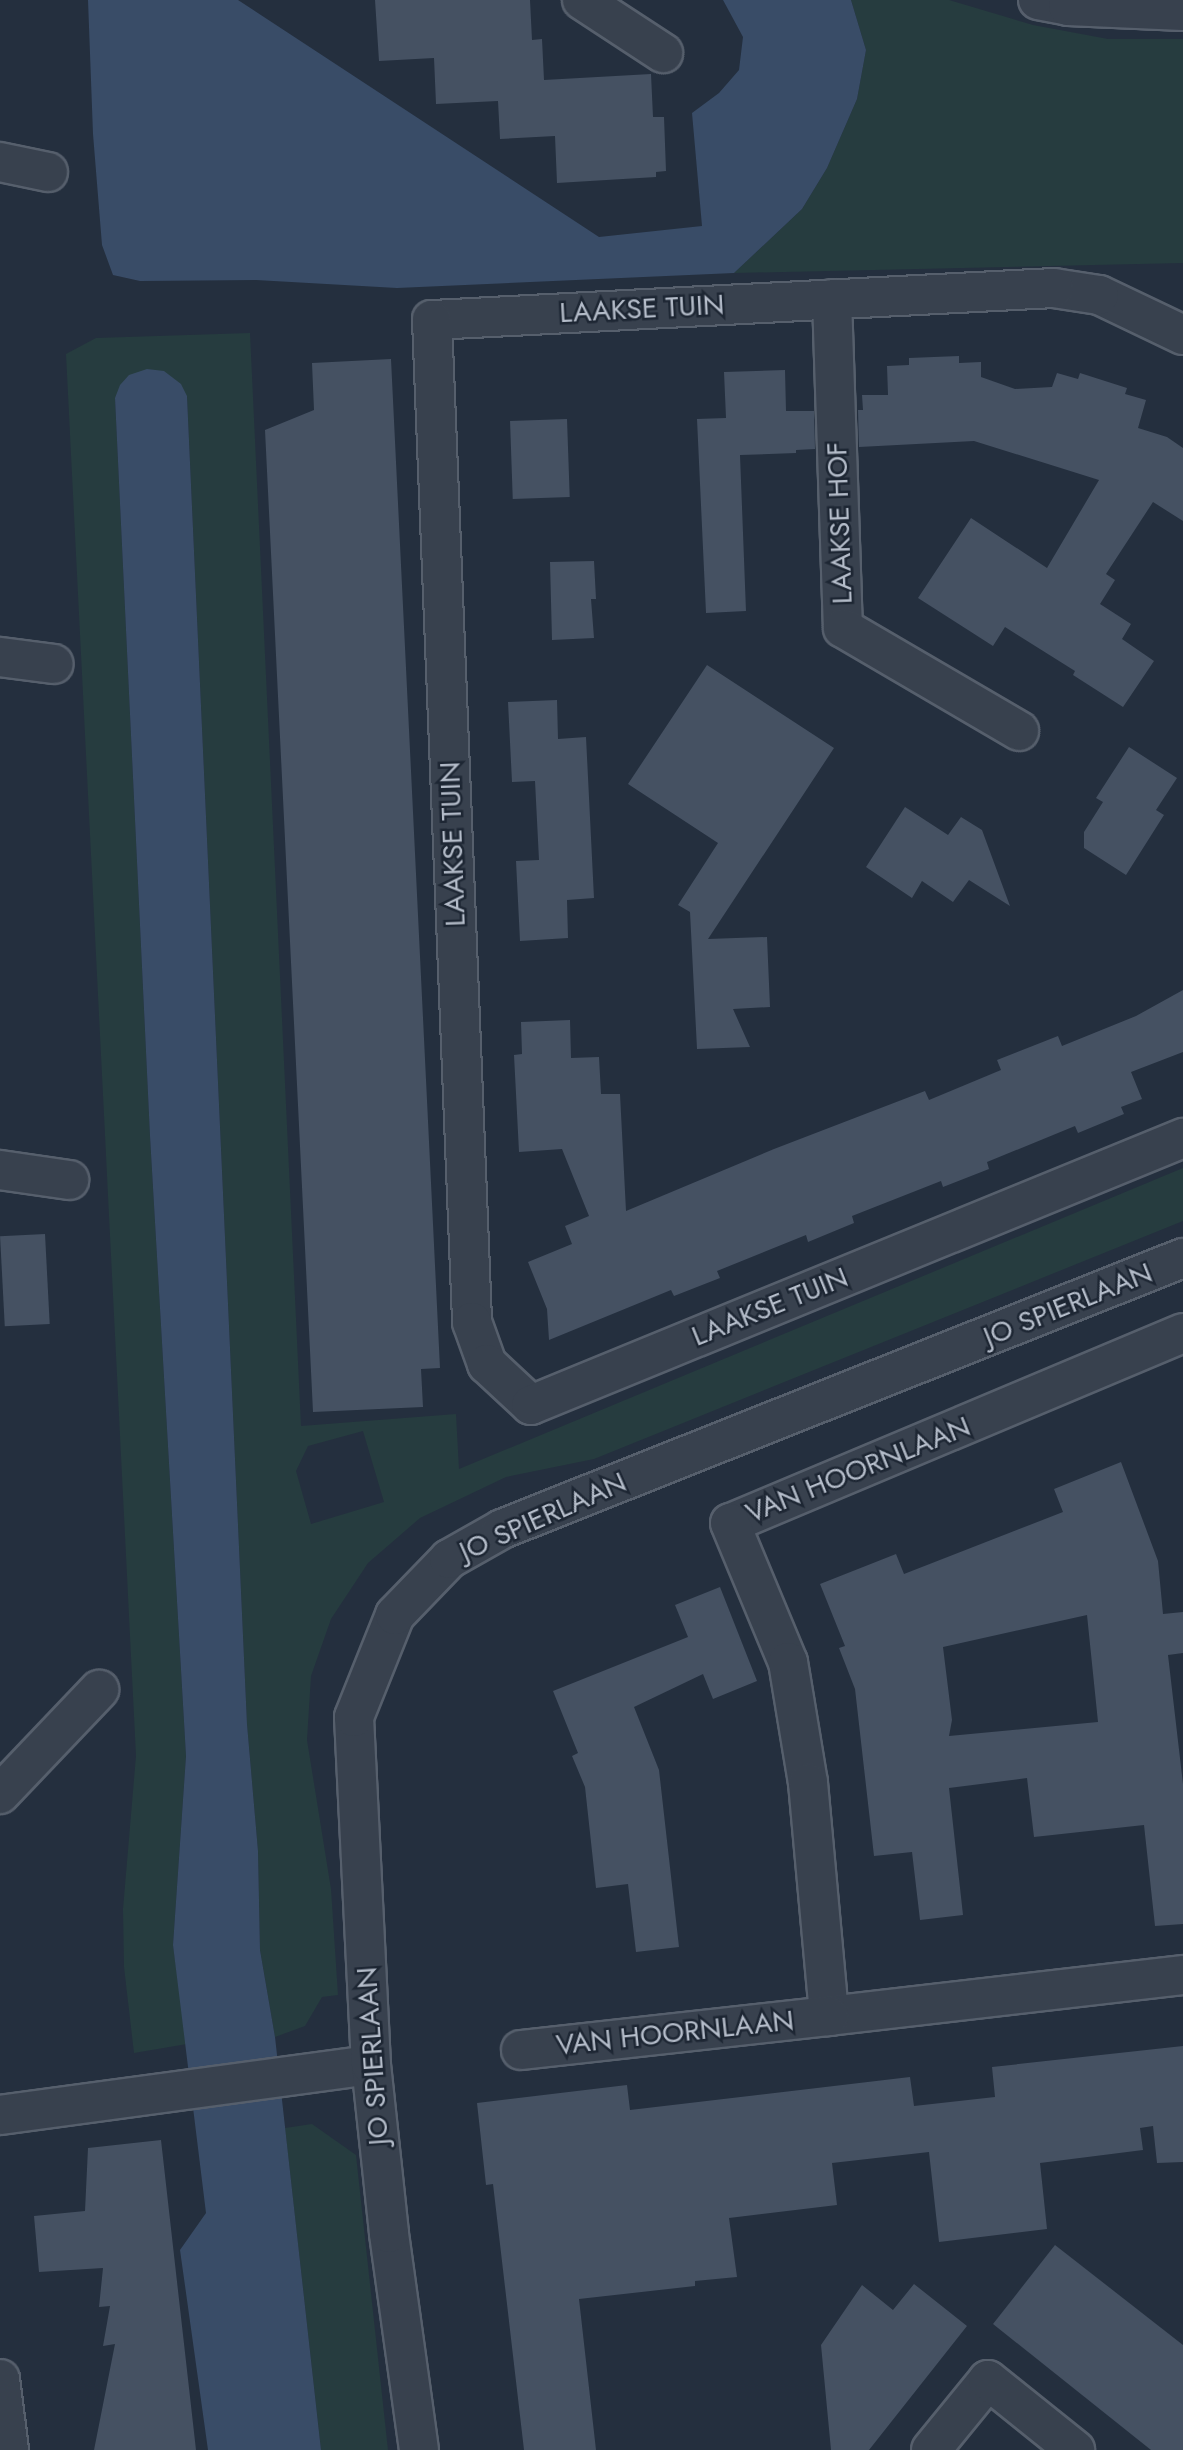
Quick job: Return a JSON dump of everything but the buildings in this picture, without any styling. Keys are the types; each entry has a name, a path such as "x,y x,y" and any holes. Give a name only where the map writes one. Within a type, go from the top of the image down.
{"street":[{"path":"582,0 663,53"},
{"path":"1038,0 1081,7 1183,11"},
{"path":"0,162 48,172"},
{"name":"LAAKSE TUIN","path":"1183,335 1099,295 1054,288 432,320 472,1322 487,1364 531,1405 1183,1138"},
{"name":"LAAKSE HOF","path":"832,299 844,628 1019,731"},
{"path":"0,657 54,664"},
{"path":"0,1170 69,1180"},
{"name":"JO SPIERLAAN","path":"419,2450 389,2233 371,2065 354,1717 395,1615 449,1559 502,1529 1183,1258"},
{"name":"VAN HOORNLAAN","path":"829,2016 808,1783 788,1662 730,1523 1183,1333"},
{"path":"0,1794 99,1690"},
{"name":"VAN HOORNLAAN","path":"521,2050 1183,1975"},
{"path":"0,2115 371,2065"},
{"path":"0,2379 9,2450"},
{"path":"931,2450 988,2380 1075,2450"}],"green space":[{"path":"851,0 949,0 1033,25 1108,39 1183,39 1183,263 734,273 802,209 827,168 857,99 866,50"},
{"path":"250,333 301,1426 456,1414 459,1469 1183,1168 1183,1221 594,1459 506,1477 420,1518 368,1563 331,1619 311,1676 307,1740 331,1889 338,1995 322,1997 305,2026 275,2037 260,1950 258,1851 247,1724 187,396 115,398 150,1136 186,1756 173,1945 187,2044 134,2053 124,1967 123,1909 136,1756 66,354 96,338","holes":["363,1431 384,1502 311,1524 296,1471 308,1446"]},
{"path":"312,2124 356,2155 388,2450 321,2450 285,2128"}],"water":[{"path":"88,0 238,0 599,237 702,226 692,113 719,93 739,70 743,37 723,0 851,0 866,50 857,99 827,168 802,209 734,273 397,288 256,280 140,281 113,275 102,245 93,134"},
{"path":"147,369 164,371 181,384 187,396 247,1724 258,1851 260,1950 275,2037 321,2450 208,2450 180,2250 206,2213 173,1945 186,1756 150,1136 115,398 120,385 129,375"}]}
